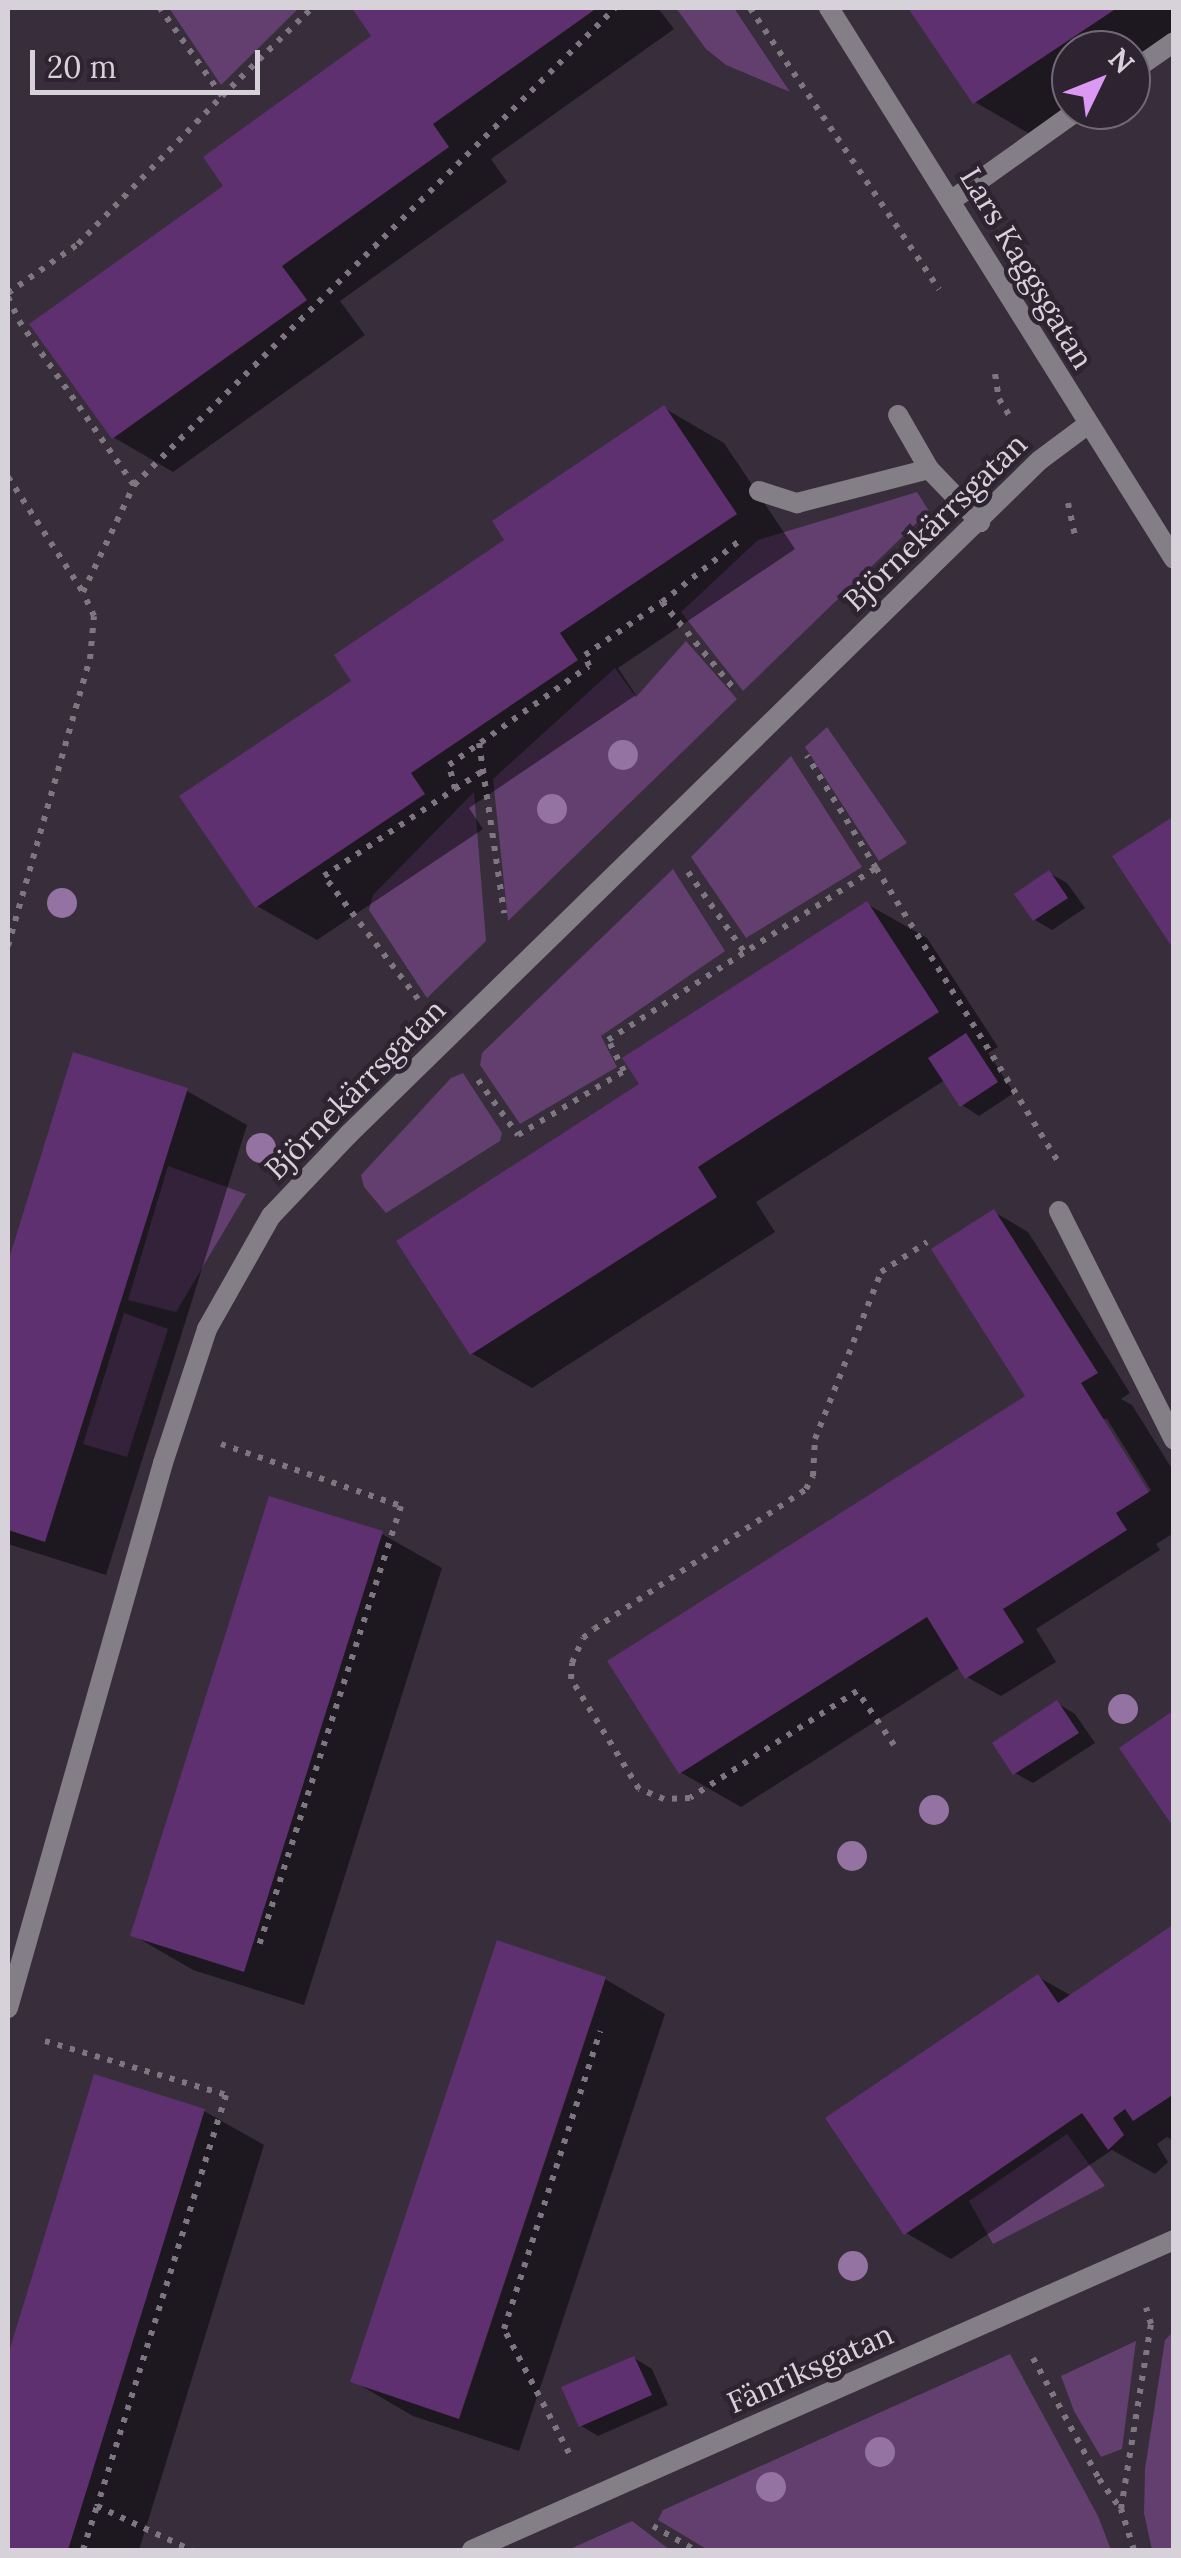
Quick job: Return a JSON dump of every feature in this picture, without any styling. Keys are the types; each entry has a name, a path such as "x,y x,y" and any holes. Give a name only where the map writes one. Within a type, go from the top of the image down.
{"street":[{"name":"Lars Kaggsgatan","path":"829,8 1174,560"},
{"path":"1151,58 1174,42"},
{"path":"952,200 1051,129"},
{"path":"898,415 929,469 980,522"},
{"name":"Björnekärrsgatan","path":"8,2008 164,1463 206,1330 270,1216 377,1106 1040,460 1087,424"},
{"path":"759,491 797,504 929,469"},
{"path":"1059,1211 1174,1440"},
{"name":"Fänriksgatan","path":"472,2550 1174,2240"}],"path":[{"path":"160,8 222,96"},
{"path":"134,486 19,321 8,295 78,244 312,8"},
{"path":"83,592 134,486 616,8"},
{"path":"750,8 943,295"},
{"path":"984,357 995,373 998,400 1073,509 1076,540"},
{"path":"8,477 83,592 94,616 90,659 8,946"},
{"path":"456,789 449,765 588,666 585,655 662,602 749,534"},
{"path":"662,602 740,696"},
{"path":"796,739 1062,1168 1059,1211"},
{"path":"479,744 505,920"},
{"path":"430,1014 324,876 482,771"},
{"path":"676,855 744,953"},
{"path":"474,1074 518,1135 624,1071 608,1040 876,868"},
{"path":"894,1745 856,1691 690,1798 664,1799 639,1790 571,1679 572,1663 583,1638 594,1629 806,1489 813,1476 815,1438 881,1272 927,1242"},
{"path":"214,1442 401,1506 258,1950"},
{"path":"600,2031 504,2329 564,2450 619,2486 654,2527 694,2550"},
{"path":"42,2040 226,2096 83,2550"},
{"path":"1121,2509 1151,2324 1130,2260"},
{"path":"1008,2313 1099,2479 1121,2509 1134,2550"},
{"path":"97,2506 191,2550"}],"shaded area":[{"path":"169,8 299,8 221,85"},
{"path":"676,8 734,8 790,92 726,65 706,49"},
{"path":"917,492 929,511 743,691 681,612 758,540"},
{"path":"686,641 737,699 508,921 493,779 615,668 636,697"},
{"path":"827,727 907,843 879,861 805,747"},
{"path":"791,756 862,867 746,938 691,857"},
{"path":"474,792 486,941 427,998 369,910 373,895"},
{"path":"673,869 725,951 601,1036 617,1067 520,1124 480,1065 482,1053"},
{"path":"463,1073 502,1133 500,1141 386,1213 364,1187 361,1175 451,1078"},
{"path":"168,1166 246,1194 176,1312 128,1300"},
{"path":"124,1313 168,1329 127,1457 83,1444"},
{"path":"1067,2134 1105,2186 993,2244 969,2201"},
{"path":"1173,2332 1173,2550 1152,2550 1144,2513 1145,2469 1165,2340"},
{"path":"1136,2341 1122,2449 1101,2457 1074,2411 1061,2376"},
{"path":"1010,2354 1098,2516 1111,2550 708,2550 658,2520 663,2510"},
{"path":"632,2521 670,2550 568,2550"}],"building":[{"path":"352,8 597,8 433,124 449,147 282,266 307,300 112,439 29,324 223,186 203,157 371,36"},
{"path":"908,8 1117,8 1084,30 1051,30 1051,52 973,104"},
{"path":"664,405 737,514 560,633 578,660 411,773 425,794 255,908 179,796 351,681 334,655 504,540 492,521"},
{"path":"1174,816 1174,950 1112,856"},
{"path":"1049,870 1068,898 1033,921 1014,894"},
{"path":"867,901 939,1012 698,1167 717,1197 470,1355 396,1241 639,1084 622,1058"},
{"path":"966,1033 998,1082 960,1107 928,1058"},
{"path":"73,1052 188,1088 45,1542 8,1530 8,1262"},
{"path":"994,1209 1098,1373 1081,1383 1149,1492 1116,1513 1127,1530 1003,1609 1024,1642 965,1679 927,1617 679,1774 607,1661 1025,1396 931,1249"},
{"path":"269,1496 383,1531 244,1972 130,1936"},
{"path":"1057,1700 1079,1733 1013,1775 992,1743"},
{"path":"1174,1710 1174,1828 1119,1748"},
{"path":"1174,1924 1174,2094 1133,2121 1125,2109 1113,2118 1124,2135 1108,2150 1082,2113 904,2235 825,2118 1038,1974 1058,2003"},
{"path":"497,1940 606,1977 459,2419 350,2382"},
{"path":"94,2074 205,2109 68,2550 8,2550 8,2355"},
{"path":"634,2356 652,2395 579,2427 561,2387"}]}
